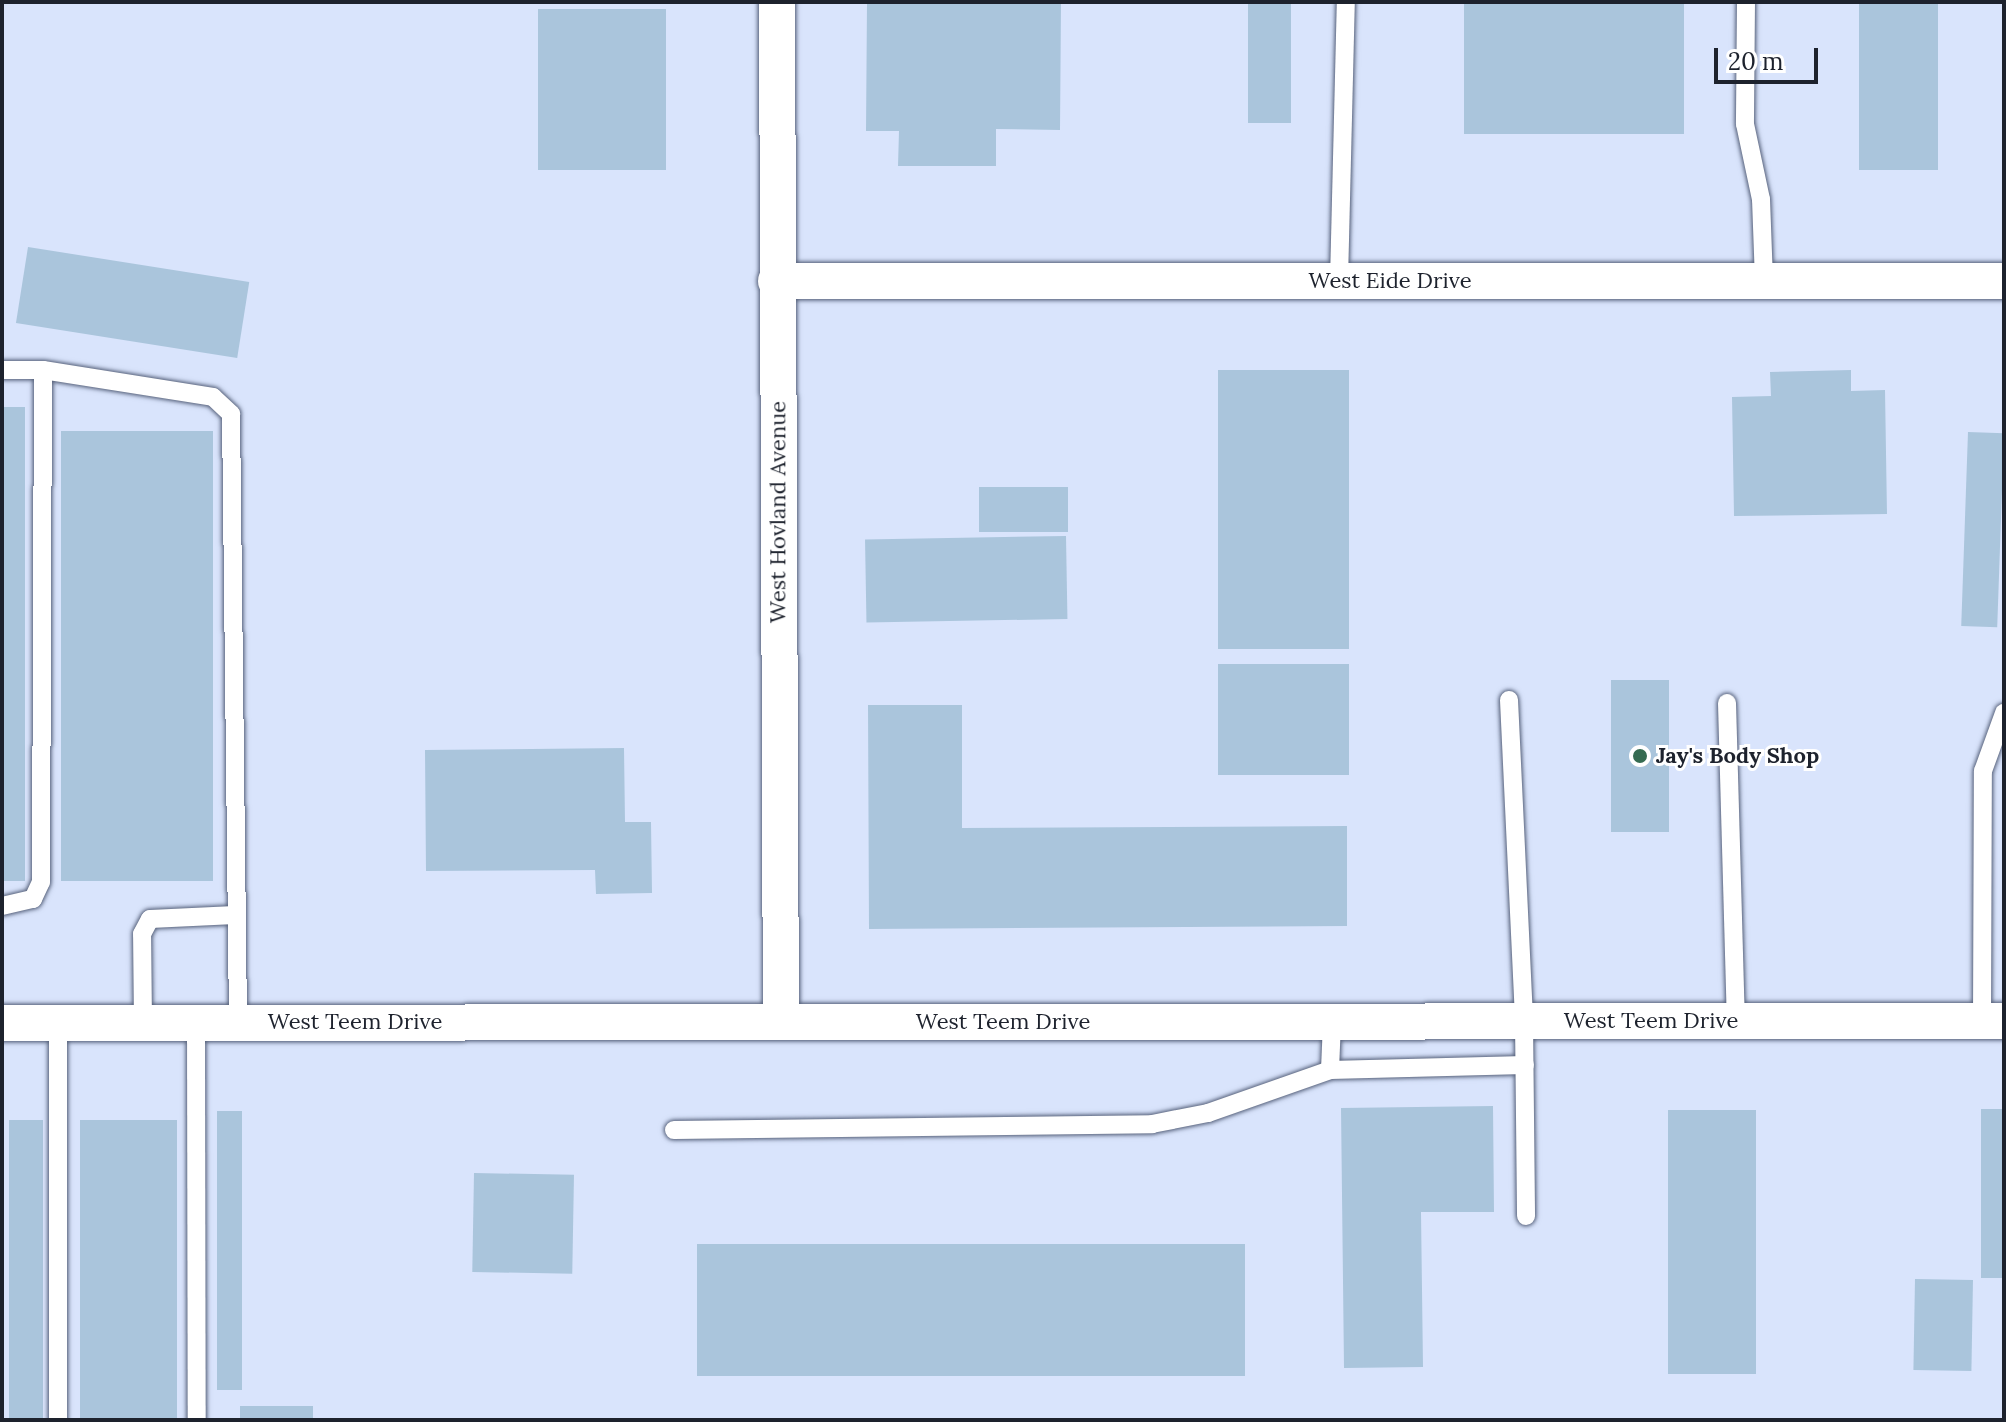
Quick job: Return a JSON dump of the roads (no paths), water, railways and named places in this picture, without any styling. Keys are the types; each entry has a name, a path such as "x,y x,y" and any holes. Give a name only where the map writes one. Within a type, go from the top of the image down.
{"street":[{"name":"West Hovland Avenue","path":"777,2 781,1022"},
{"name":"West Eide Drive","path":"776,281 2004,281"},
{"name":"West Teem Drive","path":"2,1023 1993,1021"}],"lane":[{"path":"1339,281 1346,2"},
{"path":"1746,2 1745,124 1761,199 1764,281"},
{"path":"2,370 43,370 213,397 231,414 238,1023"},
{"path":"2,906 33,899 41,882 43,370"},
{"path":"1509,700 1524,1021 1526,1216"},
{"path":"1727,703 1736,1021"},
{"path":"1993,1021 1983,771 2004,713"},
{"path":"143,1023 142,934 150,919 235,915"},
{"path":"58,1023 58,1420"},
{"path":"196,1023 197,1420"},
{"path":"1330,1070 1332,1023"},
{"path":"674,1130 1152,1124 1208,1113 1330,1070 1525,1065"}],"place":[{"name":"Jay's Body Shop","path":"1640,756"}]}
